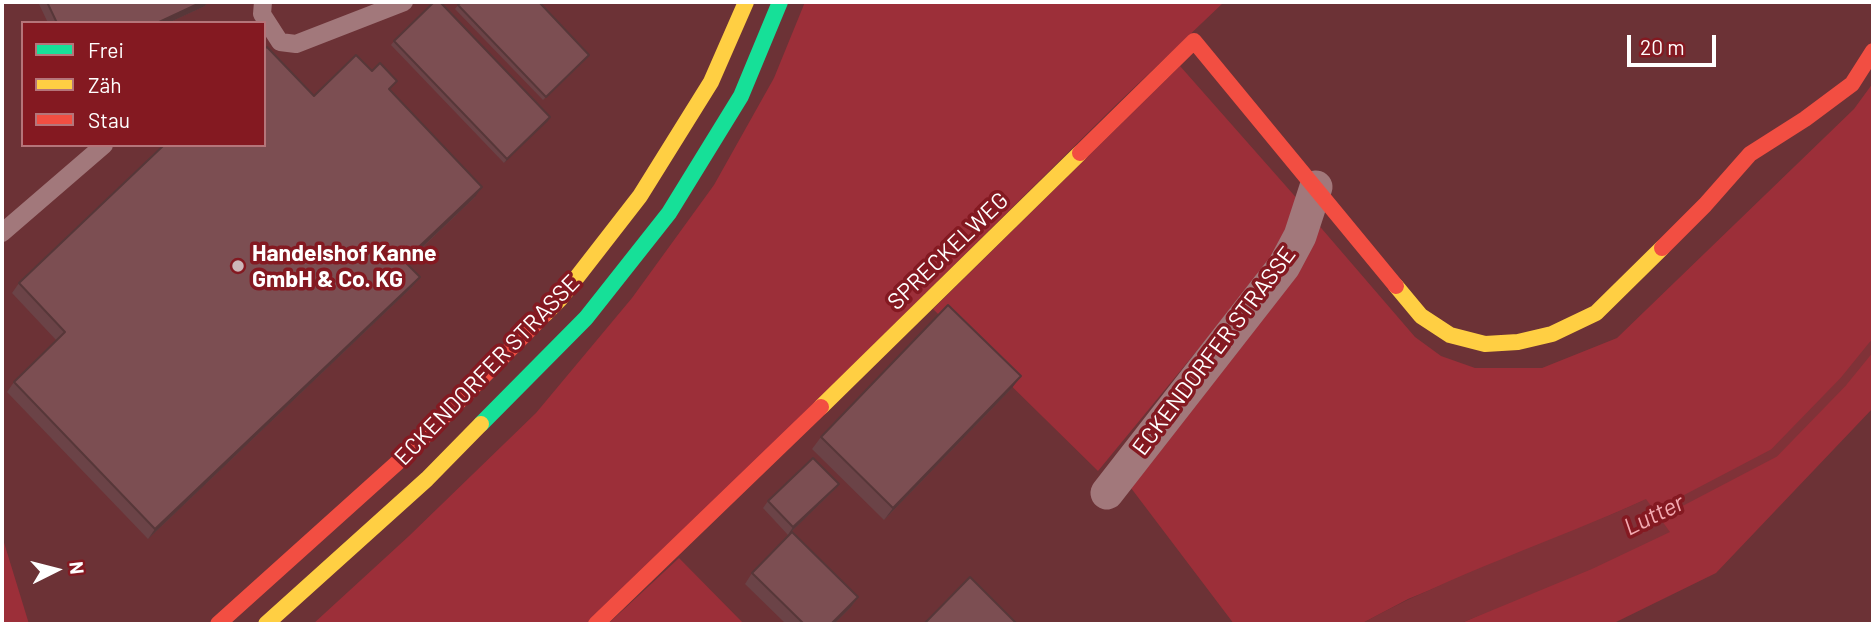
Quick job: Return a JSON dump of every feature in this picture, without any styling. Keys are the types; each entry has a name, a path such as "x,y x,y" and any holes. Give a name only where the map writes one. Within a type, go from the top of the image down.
{"street":[{"name":"ECKENDORFER STRASSE","path":"218,624 407,454 560,299 640,196 711,82 746,2"},
{"name":"ECKENDORFER STRASSE","path":"266,624 427,479 586,318 669,213 741,96 780,2"},
{"name":"SPRECKELWEG","path":"596,624 1194,41 1316,187"},
{"path":"1316,187 1421,316 1430,323 1471,342 1489,344 1537,339 1583,322 1596,313 1696,214 1750,154 1853,84 1873,51"},
{"name":"ECKENDORFER STRASSE","path":"1107,493 1284,266 1300,236 1316,187"}],"lane":[{"path":"266,23 280,42 296,44 404,2"},
{"path":"2,233 101,147"}],"shaded area":[{"path":"805,2 1224,2 1119,102 591,624 313,624 536,413 632,298 714,185 774,78"},
{"path":"1180,66 1300,202 1288,240 1098,471 933,309"},
{"path":"1873,83 1873,408 1716,573 1612,624 1459,624 1504,604 1645,500 1408,599 1361,624 1234,624 1131,488 1316,222 1415,337 1441,356 1475,368 1542,368 1617,338 1854,109"},
{"path":"2,536 29,624 2,624"},
{"path":"679,558 744,624 608,624"}],"water":[{"path":"1646,499 1670,532 1592,569 1459,624 1361,624 1431,589"}],"building":[{"path":"47,2 202,2 161,21 56,21"},
{"path":"434,2 440,2 550,117 507,159 394,41"},
{"path":"461,2 539,2 589,55 546,97 458,5"},
{"path":"266,48 314,96 356,55 372,71 380,63 397,81 389,89 482,187 404,261 420,277 155,529 14,382 65,332 19,283 162,147 266,147"},
{"path":"948,305 1021,376 893,508 821,437"},
{"path":"813,458 839,484 793,527 768,501"},
{"path":"792,532 858,597 831,624 804,624 752,573"},
{"path":"970,577 1017,624 924,624"}],"waterway":[{"name":"Lutter","path":"1648,519 1774,453 1843,382 1873,345"}],"traffic: fast":[{"path":"481,424 586,318 669,213 741,96 780,2"}],"traffic: slow":[{"path":"544,315 560,299 640,196 711,82 746,2"},
{"path":"821,407 1080,153"},
{"path":"1396,286 1421,316 1450,335 1485,344 1518,342 1552,334 1596,313 1662,248"},
{"path":"266,624 427,479 481,424"}],"traffic: jam":[{"path":"1080,153 1194,41 1396,286"},
{"path":"1662,248 1750,154 1805,119 1852,84 1873,51"},
{"path":"218,624 407,454 544,315"},
{"path":"596,624 821,407"}],"place":[{"name":"Handelshof Kanne GmbH & Co. KG","path":"238,266"}]}
